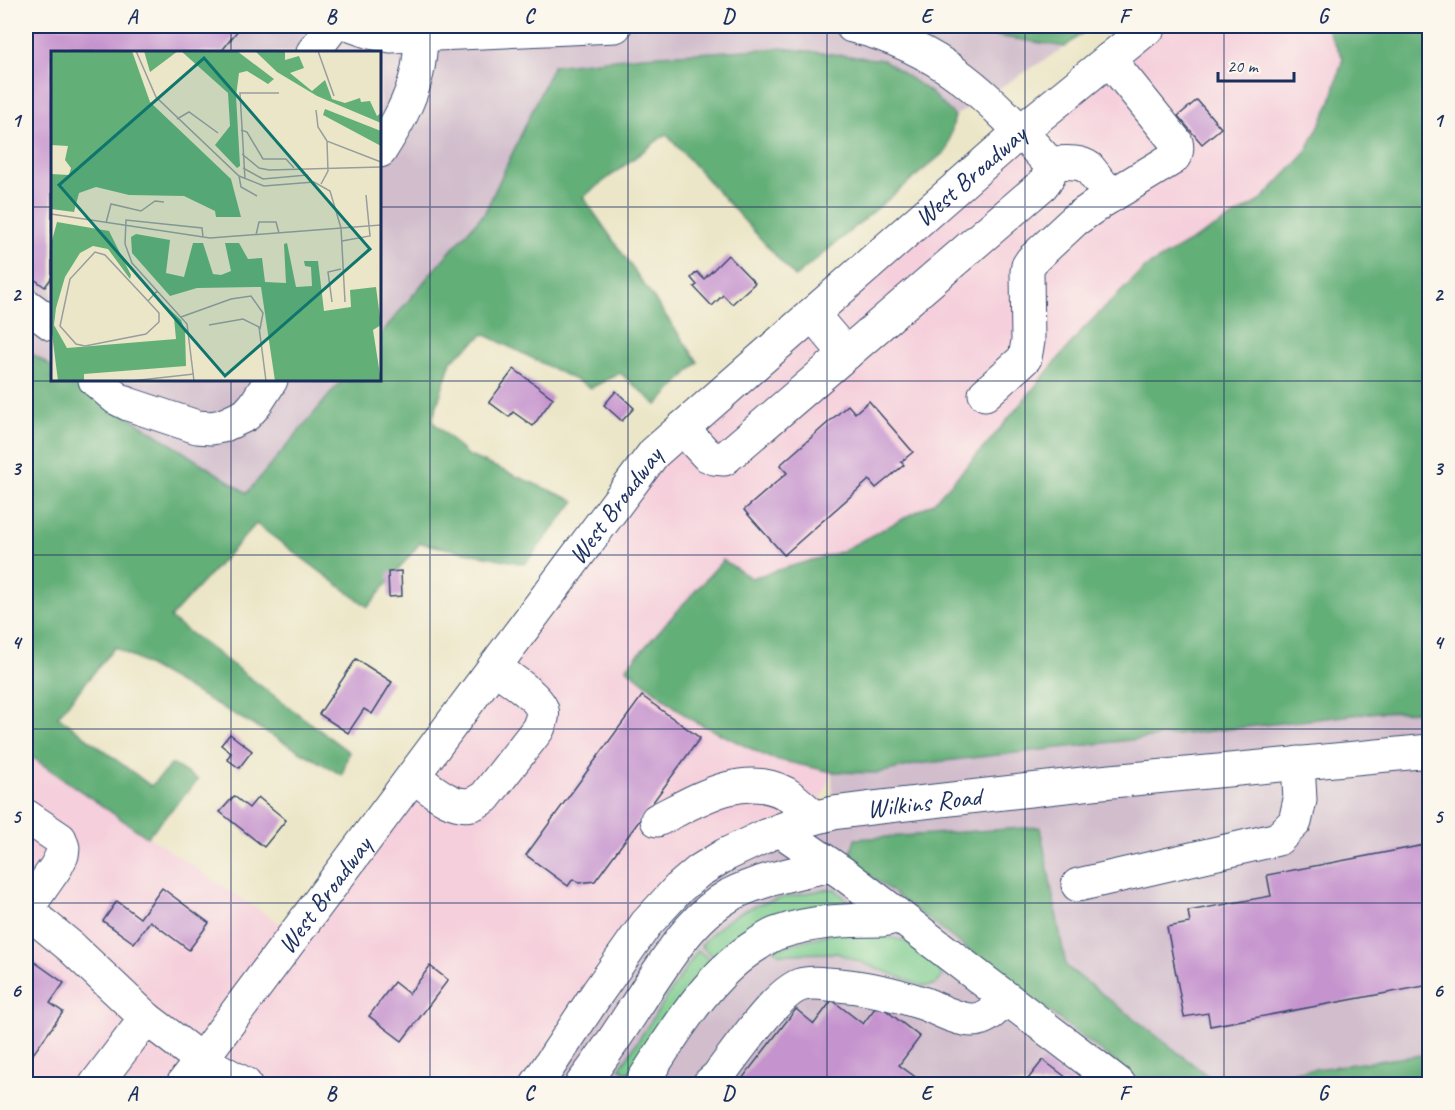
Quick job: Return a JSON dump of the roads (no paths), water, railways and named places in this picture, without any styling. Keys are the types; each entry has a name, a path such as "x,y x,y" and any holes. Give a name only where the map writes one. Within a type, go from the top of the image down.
{"street":[{"path":"314,51 333,26"},
{"path":"352,26 383,35 615,26"},
{"path":"682,428 707,455 724,459 1042,185 1048,177 1051,168 1049,163 1021,131 960,75 937,59 898,40 852,26"},
{"name":"West Broadway","path":"192,1072 654,453 1021,131 1150,26"},
{"path":"381,148 410,97 417,72 422,34"},
{"path":"985,394 1025,358 1028,341 1027,272 1032,260 1076,220 1177,154 1176,142 1110,59"},
{"path":"1049,163 1085,165 1111,196"},
{"path":"1023,201 1055,239"},
{"path":"26,305 51,323"},
{"path":"812,314 846,354"},
{"path":"96,381 116,398 128,404 197,427 211,428 222,426 246,415 271,381"},
{"path":"413,776 458,805 474,804 485,797 538,729 542,709 537,700 494,667"},
{"name":"Wilkins Road","path":"537,1084 605,982 646,924 665,902 711,863 736,849 814,817 872,807 1101,782 1429,751"},
{"path":"1078,885 1278,839 1295,822 1300,800 1298,763"},
{"path":"657,820 712,793 732,787 756,785 785,793 814,817"},
{"path":"26,816 60,839 63,848 56,867 26,910 71,947 146,1018 192,1072 245,1084"},
{"path":"780,830 830,865 1119,1084"},
{"path":"582,1084 670,954 689,929 711,907 755,884 830,865"},
{"path":"641,1084 699,1000 724,970 744,953 775,933 832,921 888,919 894,913"},
{"path":"709,1084 718,1076 773,1005 800,985 816,983 881,991 919,1002 961,1019 974,1020 984,1018 994,1011 1005,998"},
{"path":"96,1084 146,1018"}]}
